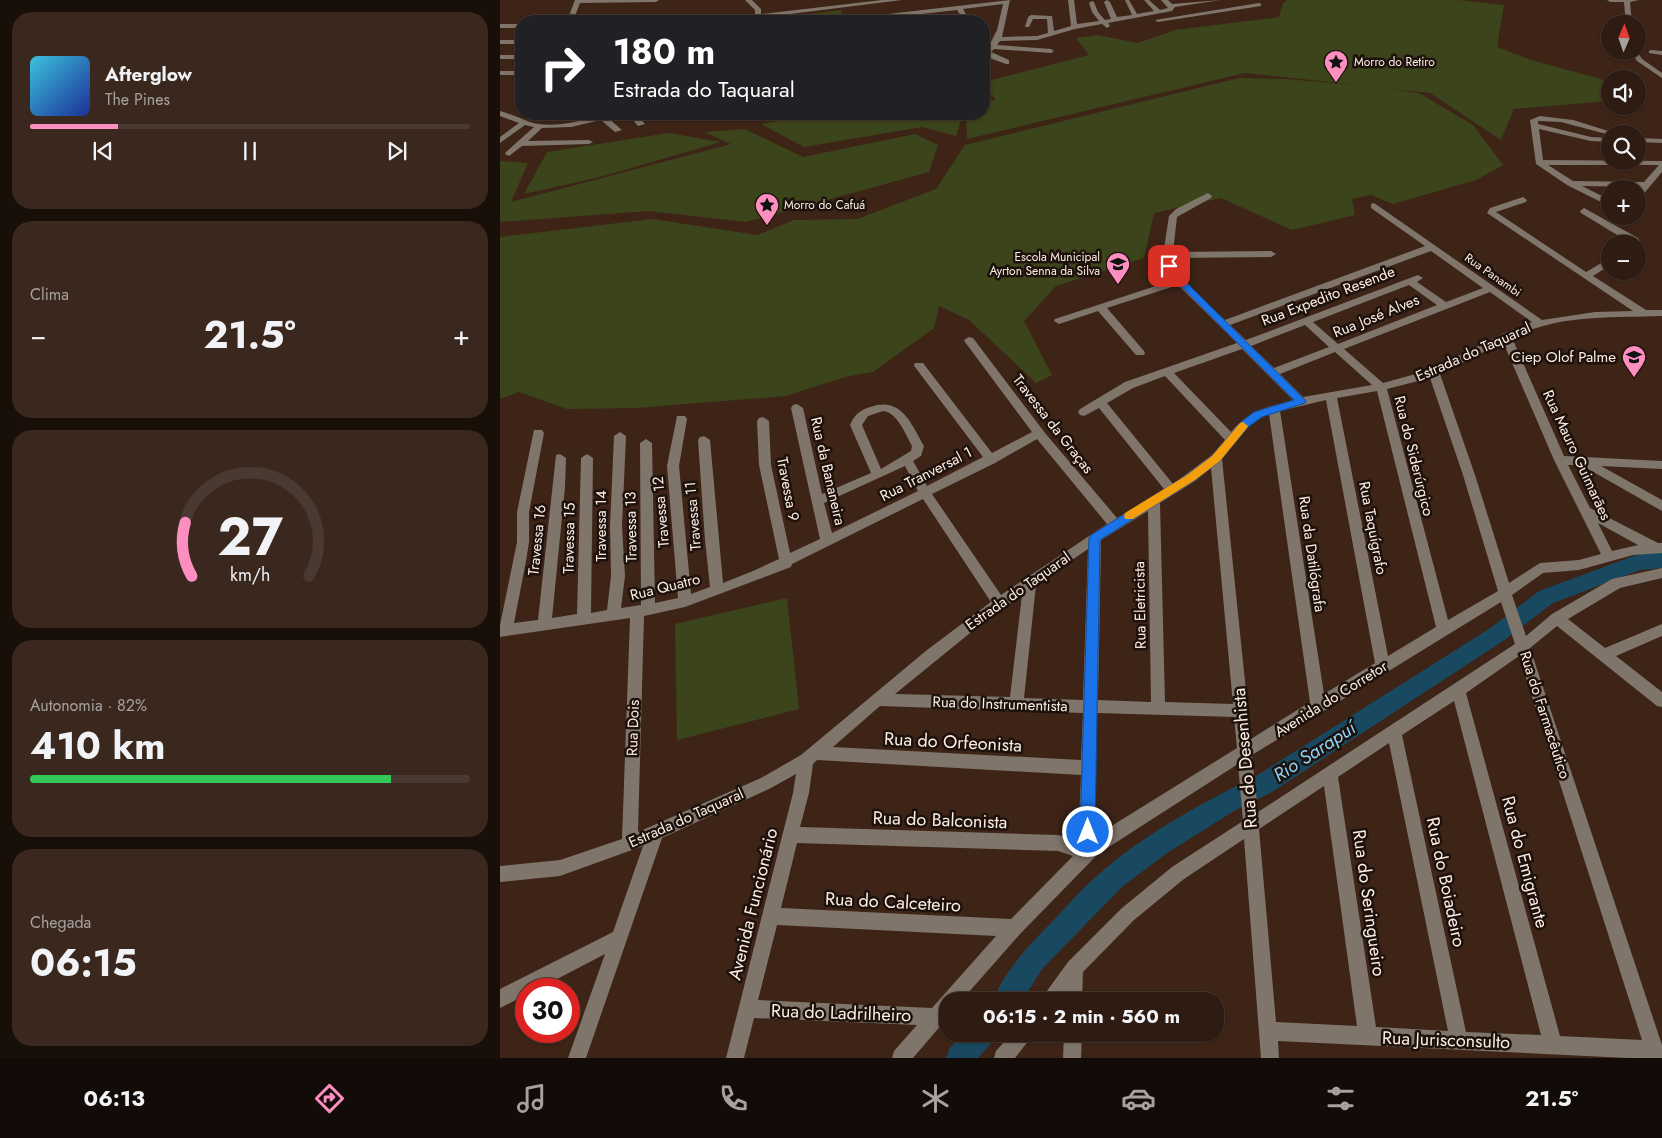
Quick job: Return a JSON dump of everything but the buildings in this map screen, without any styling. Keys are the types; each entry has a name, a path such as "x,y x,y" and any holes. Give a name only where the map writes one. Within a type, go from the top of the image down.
{"street":[{"path":"572,15 578,0 656,0"},
{"path":"748,0 758,9 758,15"},
{"path":"798,15 847,6 898,0"},
{"path":"1071,0 1074,27"},
{"path":"1164,0 1170,8"},
{"path":"998,38 1032,38 1074,27 1160,13 1170,8 1218,0"},
{"path":"1610,0 1636,0"},
{"path":"1627,0 1628,15"},
{"path":"908,15 1007,1 998,38 990,47"},
{"path":"1127,1 1136,17"},
{"path":"1106,2 1114,20"},
{"path":"1146,2 1160,13"},
{"path":"1092,3 1101,22 1111,28 1259,5"},
{"path":"847,6 851,15"},
{"path":"959,8 963,15"},
{"path":"1027,26 1031,17 1050,17 1051,34"},
{"path":"502,28 515,27"},
{"path":"500,42 515,42"},
{"path":"990,51 1051,51"},
{"path":"1651,52 1662,53"},
{"path":"990,53 1006,62"},
{"path":"500,56 515,57"},
{"path":"1639,60 1662,76"},
{"path":"500,73 515,73"},
{"path":"500,113 514,118"},
{"path":"520,120 541,125 554,122 586,125 596,120"},
{"path":"608,120 618,130"},
{"path":"637,120 641,124"},
{"path":"500,141 526,122"},
{"path":"1535,122 1573,122 1601,130"},
{"path":"1535,122 1591,139 1601,140"},
{"path":"1535,122 1539,162"},
{"path":"509,154 541,125"},
{"path":"1646,140 1662,141"},
{"path":"520,144 589,142"},
{"path":"1539,162 1662,163"},
{"path":"1539,162 1570,183 1601,198"},
{"path":"1646,184 1662,167"},
{"path":"1570,183 1601,183"},
{"path":"1208,196 1179,210 1173,216 1168,255 1169,266 1180,281 1222,324 1301,401"},
{"path":"1523,200 1491,213 1644,314"},
{"name":"Rua Panambi","path":"1374,206 1540,323"},
{"path":"1584,211 1625,235"},
{"path":"1222,324 1432,247"},
{"path":"1168,255 1271,254"},
{"path":"1586,276 1601,267"},
{"name":"Rua Expedito Resende","path":"1084,412 1129,386 1243,345 1414,279 1444,305"},
{"path":"1059,321 1180,281"},
{"name":"Rua José Alves","path":"1272,373 1491,288"},
{"path":"1101,308 1140,353"},
{"name":"Estrada do Taquaral","path":"500,874 560,868 630,844 766,783 811,756 932,654 1030,580 1171,490 1216,458 1244,425 1258,414 1301,401 1382,387 1434,373 1506,336 1540,323 1587,315 1662,313"},
{"name":"Rua do Siderúrgico","path":"1306,321 1382,387 1443,629"},
{"name":"Rua Mauro Guimarães","path":"1506,336 1560,460 1608,558"},
{"name":"Travessa da Graças","path":"969,340 1039,433 1115,525"},
{"path":"919,365 991,460"},
{"path":"1168,373 1232,440"},
{"name":"Rua do Farmacêutico","path":"1434,373 1469,475 1507,598 1656,1054"},
{"name":"Rua Taquígrafo","path":"1331,396 1383,666"},
{"path":"1100,402 1171,490"},
{"path":"817,501 877,474 907,460 919,450 895,410 889,407 882,407 863,413 857,420 856,425 877,474"},
{"name":"Rua da Bananeira","path":"797,408 827,541"},
{"name":"Rua da Datilógrafa","path":"1274,409 1318,705"},
{"name":"Travessa 12","path":"681,419 673,472 685,602"},
{"name":"Travessa 9","path":"763,421 765,465 786,563"},
{"path":"503,630 520,561 523,542 523,512 538,432"},
{"name":"Rua Tranversal 1","path":"827,541 991,460 1039,433"},
{"name":"Travessa 14","path":"613,615 618,576 616,526 620,436"},
{"name":"Travessa 11","path":"704,440 711,540 717,590"},
{"name":"Travessa 13","path":"642,611 646,443"},
{"name":"Travessa 16","path":"544,625 559,487 560,458"},
{"name":"Travessa 15","path":"584,619 587,458"},
{"name":"Rua do Desenhista","path":"1216,458 1245,752 1270,1058"},
{"path":"907,460 925,493 999,603"},
{"path":"1560,460 1662,466"},
{"path":"1583,461 1662,506"},
{"name":"Rua Eletricista","path":"1154,501 1158,708"},
{"path":"1587,512 1659,548"},
{"path":"1089,851 1087,824 1095,538"},
{"name":"Rua Quatro","path":"503,630 642,611 685,602 786,563 827,541"},
{"name":"Avenida do Corretor","path":"957,992 1014,928 1089,851 1318,705 1443,629 1507,598 1540,568 1579,565 1633,550 1659,548"},
{"path":"1057,992 1074,968 1128,914 1178,873 1458,690 1520,638 1617,583 1662,573"},
{"path":"1016,705 1030,580"},
{"name":"Rua Dois","path":"630,844 642,611"},
{"path":"1557,618 1662,701"},
{"path":"1604,655 1662,630"},
{"name":"Rua do Emigrante","path":"1458,690 1553,1044"},
{"name":"Rua do Instrumentista","path":"879,700 1241,712"},
{"name":"Rua do Boiadeiro","path":"1394,731 1459,1040"},
{"name":"Rua do Orfeonista","path":"811,756 1090,768"},
{"name":"Avenida Funcionário","path":"735,1058 811,756"},
{"name":"Rua do Seringueiro","path":"1330,775 1368,1036"},
{"path":"577,1058 656,833"},
{"name":"Rua do Balconista","path":"791,836 1058,843 1089,851"},
{"name":"Rua do Calceteiro","path":"770,916 1014,928"},
{"path":"500,999 618,938"},
{"path":"1073,992 1074,968"},
{"name":"Rua do Ladrilheiro","path":"747,1009 934,1017"},
{"name":"Avenida do Corretor","path":"901,1058 939,1012"},
{"name":"Rua Jurisconsulto","path":"1268,1031 1553,1044 1656,1054"},
{"path":"1003,1058 1016,1042"},
{"path":"1072,1058 1073,1042"}],"green space":[{"path":"1287,0 1458,0 1504,5 1497,47 1534,61 1598,78 1601,80 1601,102 1514,109 1501,140 1430,93 1390,89 1419,93 1473,125 1503,165 1476,180 1393,204 1371,195 1352,199 1355,215 1292,230 1221,198 1154,213 1144,258 1056,286 1024,321 1052,375 1036,383 969,320 939,306 934,328 873,372 845,377 786,396 636,408 567,409 519,392 500,399 500,237 652,219 757,235 794,220 857,219 936,189 965,145 1239,78 1285,79 1359,85 1245,73 967,139 966,120 990,120 990,101 996,100 990,92 990,80 1089,55 1076,38 1098,35 1138,43 1175,30 1279,17 1283,3"},
{"path":"841,10 843,15 801,15"},
{"path":"785,120 961,120 956,136 922,127 804,147 761,124"},
{"path":"745,129 803,157 915,134 938,145 929,172 746,222 648,211 500,222 500,161 528,163 511,202 731,144 704,132"},
{"path":"669,133 721,142 600,177 524,194 547,152"},
{"path":"787,598 799,709 677,740 675,624"}],"waterway":[{"name":"Rio Sarapuí","path":"1012,992 1033,960 1114,877 1158,845 1226,803 1264,784 1496,635 1546,597 1639,562 1662,560"},
{"name":"Rio Sarapuí","path":"960,1058 973,1042"}],"slow traffic":[{"path":"1129,516 1191,478 1223,452 1243,426"}],"place":[{"name":"Morro do Retiro","path":"1336,83"},
{"name":"Morro do Cafuá","path":"767,226"},
{"name":"Escola Municipal Ayrton Senna da Silva","path":"1118,285"},
{"name":"Ciep Olof Palme","path":"1634,378"}],"route":[{"path":"1088,832 1095,538 1191,478 1223,452 1244,425 1258,414 1301,401 1191,292 1169,266"}]}
